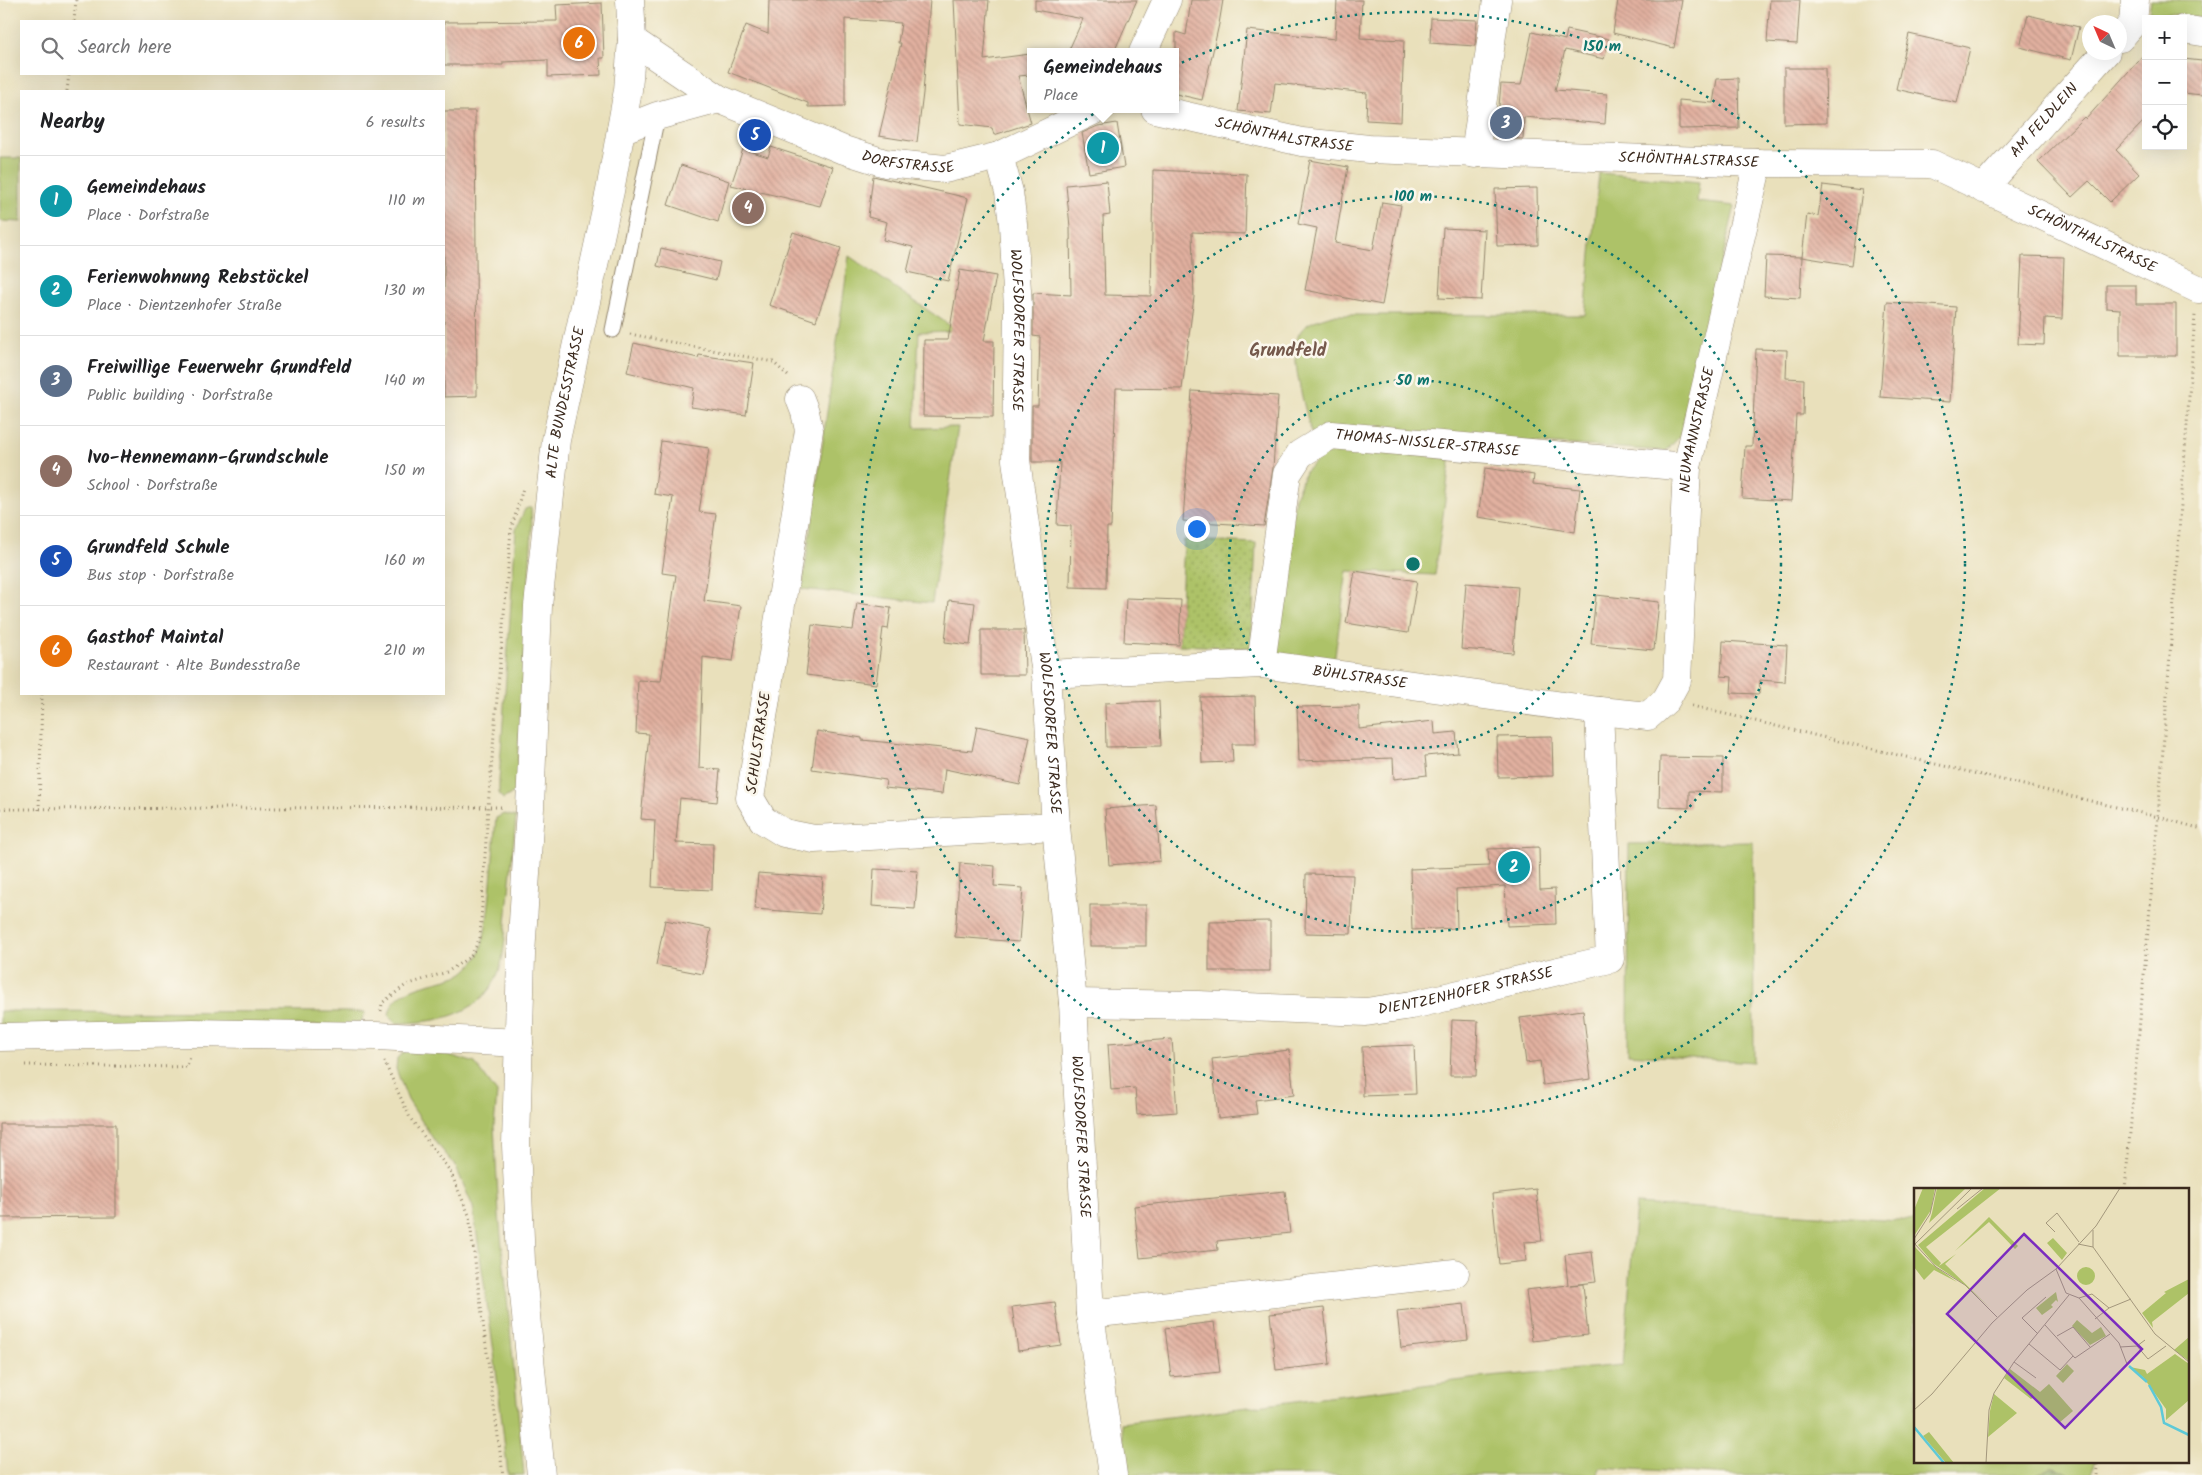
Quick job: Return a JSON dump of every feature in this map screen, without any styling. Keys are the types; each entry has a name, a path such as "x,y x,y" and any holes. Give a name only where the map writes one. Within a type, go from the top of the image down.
{"street":[{"name":"ALTE BUNDESSTRASSE","path":"542,1475 521,1262 516,1145 521,955 530,808 538,606 554,450 628,90 632,40 630,0"},
{"path":"1144,48 1167,0"},
{"path":"1475,154 1497,0"},
{"path":"2187,30 2202,32"},
{"name":"DORFSTRASSE","path":"632,40 718,99 841,149 885,163 945,169 999,156 1089,113"},
{"name":"AM FELDLEIN","path":"1983,188 2099,60"},
{"path":"621,130 657,116 718,99"},
{"name":"SCHÖNTHALSTRASSE","path":"1173,113 1302,142 1369,149 1758,163 1932,164 2198,289"},
{"name":"WOLFSDORFER STRASSE","path":"999,156 1010,200 1017,289 1016,460 1046,674 1056,826 1073,1003 1090,1314 1113,1475"},
{"name":"NEUMANNSTRASSE","path":"1666,700 1677,680 1687,466 1758,163"},
{"name":"SCHULSTRASSE","path":"800,399 809,430 750,798 758,813 763,820 784,833 814,839 1056,826"},
{"name":"THOMAS-NISSLER-STRASSE","path":"1260,664 1287,474 1300,454 1331,435 1687,466"},
{"name":"BÜHLSTRASSE","path":"1046,674 1260,664 1598,711 1648,716 1666,700"},
{"name":"DIENTZENHOFER STRASSE","path":"1073,1003 1198,1005 1366,1012 1412,1005 1610,959 1598,711"},
{"path":"0,1036 193,1033 376,1036 519,1043"},
{"path":"1090,1314 1456,1273"}],"lane":[{"path":"613,330 657,116"}],"path":[{"path":"74,20 76,0"},
{"path":"67,90 69,75"},
{"path":"2125,1188 2158,817 2186,417 2198,289"},
{"path":"613,330 773,362 788,376 800,399"},
{"path":"503,1475 469,1215 450,1171 410,1118 389,1075 376,1036 382,1003 406,985 447,972 472,956 480,938 488,807 511,530 523,487"},
{"path":"39,810 42,695"},
{"path":"1666,700 2202,829"},
{"path":"0,810 488,807"},
{"path":"20,1065 187,1067 193,1033"},
{"path":"2096,1475 2098,1462"}],"green space":[{"path":"2151,0 2202,0 2202,18 2149,12"},
{"path":"0,158 20,158 20,222 0,221"},
{"path":"1599,173 1699,182 1697,202 1735,206 1680,436 1666,451 1451,437 1311,433 1299,383 1296,344 1302,330 1313,322 1332,315 1585,315"},
{"path":"849,256 958,331 919,332 915,428 958,427 932,603 802,589"},
{"path":"1347,449 1451,455 1435,575 1347,571 1334,662 1272,655 1295,498 1305,472 1323,455"},
{"path":"531,507 532,529 516,791 503,799 499,793 499,781 516,529 525,509"},
{"path":"1184,540 1256,543 1251,648 1179,645"},
{"path":"504,814 516,817 502,962 497,976 489,990 467,1008 440,1019 396,1023 389,1015 392,1005 399,997 407,991 461,974 477,958 485,932 488,913 496,818"},
{"path":"1753,842 1754,1062 1628,1054 1629,844"},
{"path":"0,1011 365,1012 360,1025 0,1027"},
{"path":"406,1050 449,1055 475,1063 497,1093 494,1126 499,1215 524,1475 508,1475 494,1352 473,1207 455,1165 434,1140 408,1100 396,1069 397,1058"},
{"path":"1636,1204 1914,1221 1914,1462 2095,1462 2093,1475 2071,1475 2053,1466 2034,1475 1732,1475 1599,1467 1598,1475 1128,1475 1121,1423 1479,1378 1623,1365"},
{"path":"2053,1466 2071,1475 2034,1475"}],"building":[{"path":"769,0 930,0 923,93 917,142 879,136 901,43 898,43 901,23 845,19 845,106 808,107 808,103 728,72 746,25 768,34"},
{"path":"954,0 989,0 984,60 1027,54 1027,75 1018,76 1031,123 994,135 992,128 960,124"},
{"path":"1035,0 1137,0 1116,48 1070,48 1083,19 1035,10"},
{"path":"1191,0 1223,0 1202,100 1179,95 1179,48 1176,48 1176,32 1186,35"},
{"path":"1337,0 1362,0 1360,38 1404,40 1401,122 1366,120 1367,93 1275,83 1271,114 1238,111 1247,30 1335,39"},
{"path":"1618,0 1682,0 1674,48 1613,33"},
{"path":"1770,0 1800,0 1797,44 1767,42"},
{"path":"602,3 604,58 600,58 601,75 548,77 548,60 503,62 503,65 445,65 445,22 557,21 556,5"},
{"path":"2028,15 2079,27 2071,60 2020,47"},
{"path":"1431,18 1477,20 1475,46 1430,43"},
{"path":"1567,30 1609,39 1604,59 1565,50 1555,90 1607,94 1605,124 1524,117 1523,139 1496,138 1501,84 1521,85 1532,32 1565,40"},
{"path":"1909,34 1970,48 1957,103 1896,89"},
{"path":"2142,56 2142,123 2116,150 2139,174 2110,202 2089,181 2072,197 2038,162 2084,117 2086,119"},
{"path":"2187,59 2202,61 2202,95 2187,93"},
{"path":"1784,68 1825,68 1826,123 1784,124"},
{"path":"1738,78 1739,128 1679,129 1679,100 1713,103 1717,79"},
{"path":"445,111 475,111 477,396 445,397"},
{"path":"1117,123 1124,167 1089,173 1082,133 1098,126"},
{"path":"771,147 833,167 820,206 731,185 743,149 768,157"},
{"path":"1310,160 1348,167 1335,243 1373,250 1382,202 1401,205 1382,305 1305,290 1317,228 1298,224"},
{"path":"681,165 729,181 718,222 668,205"},
{"path":"1153,170 1247,174 1245,234 1192,232 1194,297 1182,389 1116,388 1111,527 1107,527 1106,588 1070,587 1071,526 1057,525 1060,462 1032,462 1032,406 1038,406 1040,337 1033,336 1033,293 1071,295 1070,227 1066,185 1107,181 1110,215 1103,216 1105,295 1151,296"},
{"path":"873,176 968,198 948,281 907,272 913,247 883,240 887,222 868,217"},
{"path":"1823,185 1862,190 1852,265 1802,257 1807,214 1818,216"},
{"path":"1537,188 1538,245 1497,246 1495,189"},
{"path":"1443,228 1485,230 1481,300 1439,298"},
{"path":"793,232 841,248 816,321 769,305"},
{"path":"661,248 720,262 716,280 657,266"},
{"path":"1766,256 1802,257 1800,298 1764,296"},
{"path":"2022,256 2064,257 2062,319 2045,318 2044,345 2018,344"},
{"path":"960,270 996,276 984,341 994,341 993,417 923,416 924,340 948,340"},
{"path":"2106,285 2136,285 2136,304 2176,304 2176,356 2120,356 2120,309 2106,308"},
{"path":"1887,302 1956,307 1950,402 1880,397"},
{"path":"634,343 698,358 699,355 754,363 746,415 691,407 694,388 627,372"},
{"path":"1756,349 1787,350 1786,378 1804,379 1803,415 1796,415 1791,501 1742,498 1745,446 1752,446"},
{"path":"1192,391 1278,396 1273,468 1264,526 1183,521"},
{"path":"661,441 709,448 699,512 716,514 704,601 741,606 733,661 703,657 699,768 720,770 717,802 680,798 676,843 713,844 712,890 652,887 655,820 641,819 649,734 636,733 638,680 661,681 676,575 662,573 673,497 654,494"},
{"path":"1485,468 1534,475 1533,484 1580,489 1575,532 1478,517"},
{"path":"1355,571 1417,581 1408,633 1346,623"},
{"path":"1466,583 1518,587 1513,653 1461,649"},
{"path":"1596,595 1659,602 1654,650 1591,644"},
{"path":"1126,598 1181,600 1179,645 1124,642"},
{"path":"949,600 975,603 970,645 945,642"},
{"path":"857,603 891,608 888,629 883,628 876,684 806,675 812,625 853,630"},
{"path":"981,630 1024,630 1025,675 981,675"},
{"path":"1723,641 1787,645 1785,682 1760,680 1759,694 1731,693 1732,677 1721,676"},
{"path":"1255,696 1256,744 1232,744 1233,762 1202,763 1200,697"},
{"path":"1159,701 1161,746 1106,747 1105,703"},
{"path":"1359,706 1359,729 1434,721 1435,734 1456,732 1458,753 1425,756 1427,775 1394,779 1393,758 1299,761 1297,707"},
{"path":"977,726 1030,737 1020,785 945,769 942,794 885,788 886,780 812,769 817,731 862,738 862,740 972,751"},
{"path":"1552,736 1553,776 1498,777 1497,737"},
{"path":"1660,757 1723,758 1723,792 1689,791 1689,808 1659,807"},
{"path":"1156,805 1160,861 1109,865 1105,809"},
{"path":"1539,847 1540,890 1555,889 1556,924 1507,926 1505,886 1456,889 1457,928 1412,930 1410,869 1489,866 1488,849"},
{"path":"960,863 995,866 994,886 1023,888 1019,942 955,937"},
{"path":"874,869 918,871 915,909 872,906"},
{"path":"758,873 823,878 820,914 755,909"},
{"path":"1306,874 1353,875 1351,934 1305,933"},
{"path":"1090,905 1146,905 1146,946 1090,946"},
{"path":"665,920 711,929 703,974 656,965"},
{"path":"1270,921 1270,971 1209,971 1209,922"},
{"path":"1583,1010 1591,1079 1543,1085 1540,1061 1526,1063 1520,1018"},
{"path":"1452,1020 1478,1021 1476,1076 1450,1076"},
{"path":"1172,1039 1177,1112 1137,1115 1135,1088 1111,1090 1108,1044"},
{"path":"1414,1045 1416,1094 1363,1096 1362,1047"},
{"path":"1289,1050 1294,1095 1255,1100 1257,1114 1218,1118 1212,1059"},
{"path":"0,1124 116,1124 116,1217 0,1218"},
{"path":"1536,1189 1542,1241 1524,1242 1526,1261 1499,1264 1492,1194"},
{"path":"1285,1191 1290,1233 1217,1241 1218,1250 1140,1258 1134,1206"},
{"path":"1592,1252 1596,1282 1570,1285 1583,1284 1588,1335 1532,1341 1526,1290 1568,1285 1565,1255"},
{"path":"1055,1302 1061,1345 1018,1351 1012,1307"},
{"path":"1464,1304 1468,1340 1401,1348 1397,1311"},
{"path":"1324,1308 1330,1364 1276,1370 1270,1314"},
{"path":"1214,1322 1220,1372 1171,1377 1165,1328"}],"place":[{"name":"Gasthof Maintal","path":"579,43"},
{"name":"Freiwillige Feuerwehr Grundfeld","path":"1506,123"},
{"name":"Grundfeld Schule","path":"755,135"},
{"name":"Gemeindehaus","path":"1103,148"},
{"name":"Ivo-Hennemann-Grundschule","path":"748,208"},
{"name":"Ferienwohnung Rebstöckel","path":"1514,867"}],"district":[{"name":"Grundfeld","path":"1288,351"}]}
